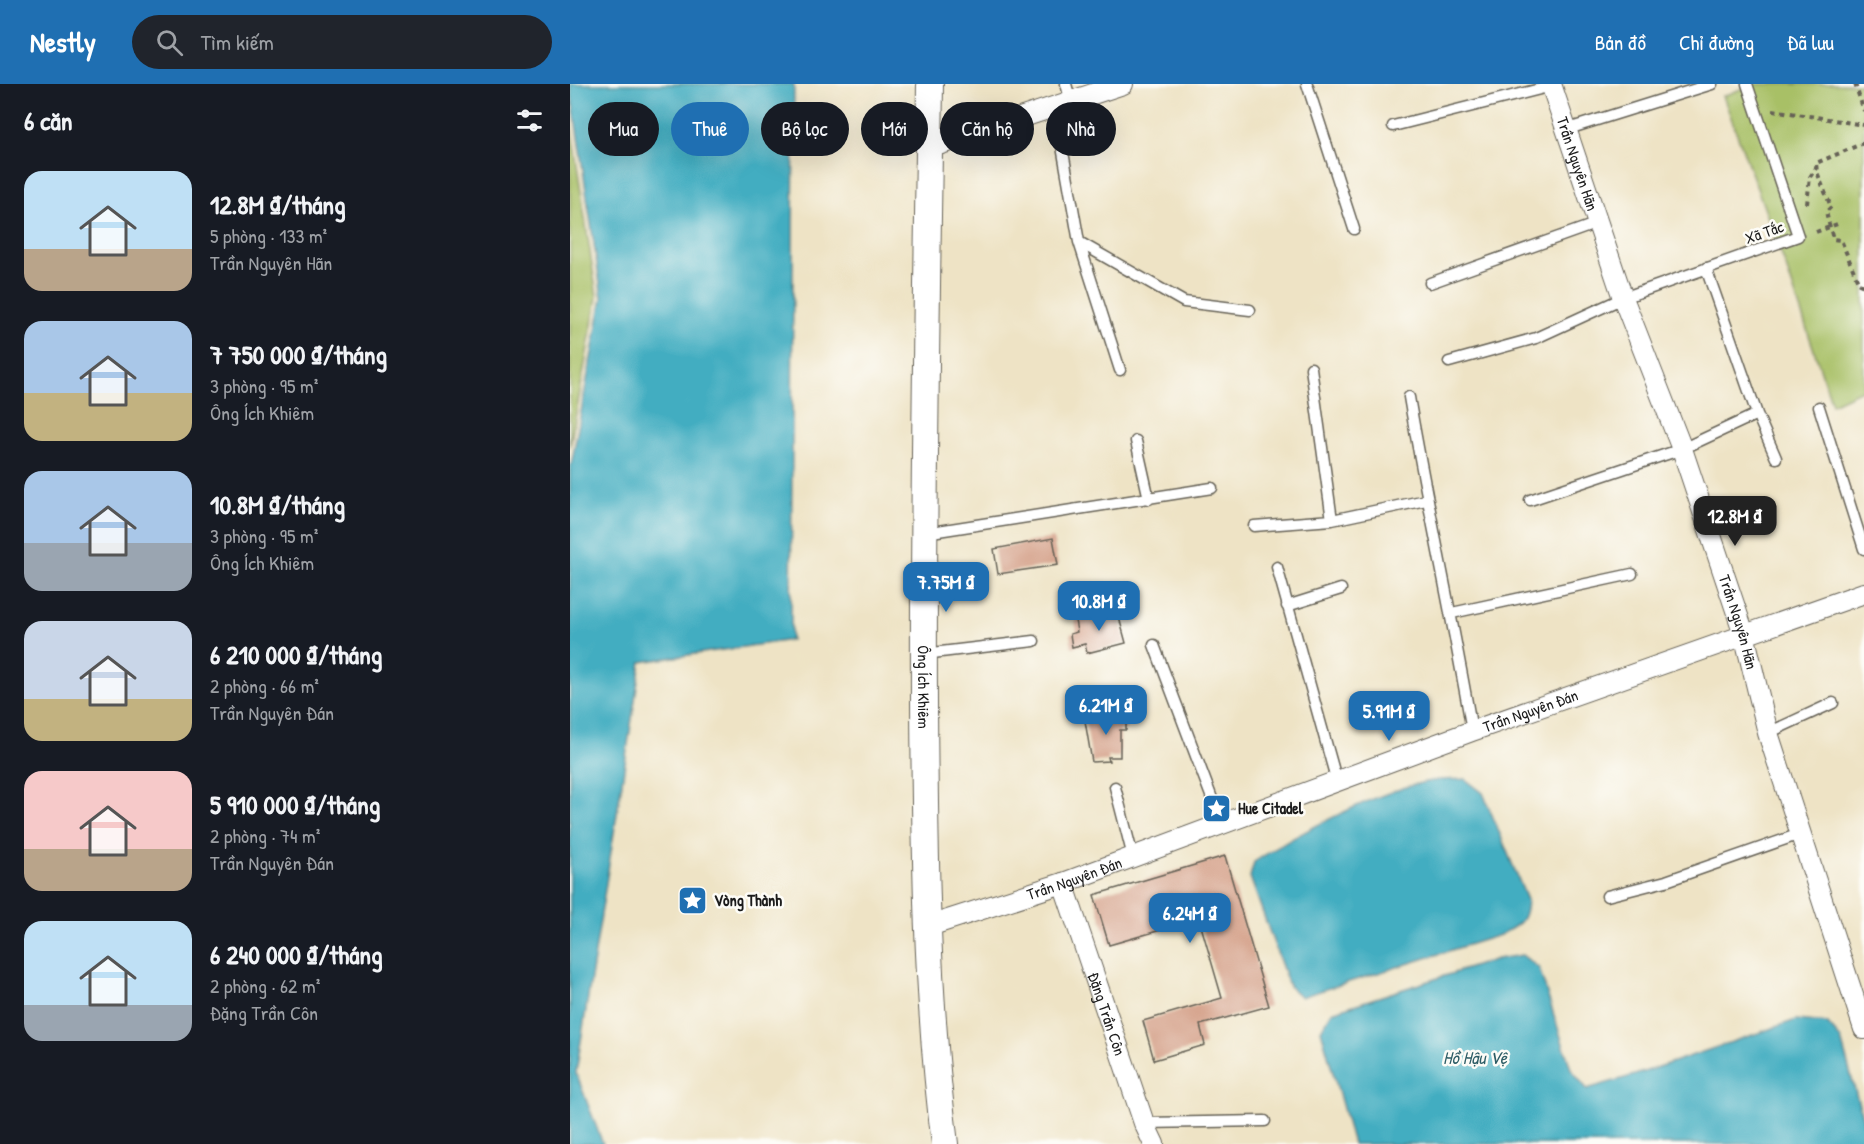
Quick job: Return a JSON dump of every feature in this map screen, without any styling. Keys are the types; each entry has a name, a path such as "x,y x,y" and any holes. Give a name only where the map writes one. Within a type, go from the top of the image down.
{"street":[{"name":"Ông Ích Khiêm","path":"930,84 924,654 926,927 934,1063 945,1144"},
{"path":"929,148 1064,98 1123,84"},
{"name":"Trần Nguyên Hãn","path":"1552,85 1623,298 1682,449 1744,634 1768,733 1864,1029"},
{"name":"Trần Nguyên Đán","path":"926,927 1063,883 1472,731 1864,593"},
{"name":"Đặng Trần Côn","path":"1063,883 1144,1123 1154,1144"}],"lane":[{"path":"1306,84 1354,230"},
{"path":"1568,129 1682,89 1712,84"},
{"name":"Xã Tắc","path":"1449,362 1536,338 1623,298 1798,236 1747,84"},
{"path":"1393,126 1552,85"},
{"path":"1064,98 1079,242 1120,370"},
{"path":"1430,283 1598,223"},
{"path":"1079,242 1184,302 1250,310"},
{"path":"1706,268 1757,414 1776,458"},
{"path":"1311,368 1332,519"},
{"path":"1409,397 1426,500 1452,613 1472,731"},
{"path":"1819,407 1864,549"},
{"path":"1530,500 1682,449 1757,414"},
{"path":"1136,441 1149,499"},
{"path":"925,533 1212,488"},
{"path":"1254,526 1332,519 1426,500"},
{"path":"1277,567 1337,782"},
{"path":"1452,613 1632,574"},
{"path":"1287,606 1341,589"},
{"path":"924,654 1034,640"},
{"path":"1154,645 1222,825"},
{"path":"1768,733 1833,703"},
{"path":"1115,786 1133,857"},
{"path":"1607,896 1666,881 1800,834"},
{"path":"1144,1123 1264,1121"}],"path":[{"path":"1855,84 1864,111"},
{"path":"1761,108 1864,125"},
{"path":"1864,143 1816,163 1817,172 1831,207 1826,212 1833,239 1841,240 1858,284 1864,286"},
{"path":"1833,226 1840,224"}],"green space":[{"path":"1754,84 1864,84 1864,389 1832,404 1786,267 1723,96"},
{"path":"570,120 597,297 570,447"}],"water":[{"path":"570,84 794,84 794,102 761,102 761,156 794,156 791,640 641,662 576,1073 603,1144 570,1144 570,471 602,298"},
{"path":"1465,779 1483,793 1527,900 1525,913 1520,922 1500,935 1301,997 1289,986 1250,877 1254,862 1316,826 1365,802 1412,785 1440,780"},
{"name":"Hồ Hậu Vệ","path":"1522,955 1539,968 1571,1069 1587,1089 1796,1020 1827,1023 1841,1039 1864,1123 1864,1144 1353,1144 1321,1030 1332,1012 1497,959"}],"building":[{"path":"1053,538 1058,565 998,574 994,549"},
{"path":"1117,610 1126,643 1087,653 1085,644 1072,647 1070,634 1077,632 1075,620"},
{"path":"1126,709 1126,730 1120,730 1120,757 1108,757 1109,761 1092,762 1085,721"},
{"path":"1225,856 1269,1006 1200,1025 1205,1045 1154,1060 1143,1021 1222,998 1199,919 1109,945 1094,895"}],"place":[{"name":"Hue Citadel","path":"1217,808"},
{"name":"Vòng Thành","path":"693,900"}]}
